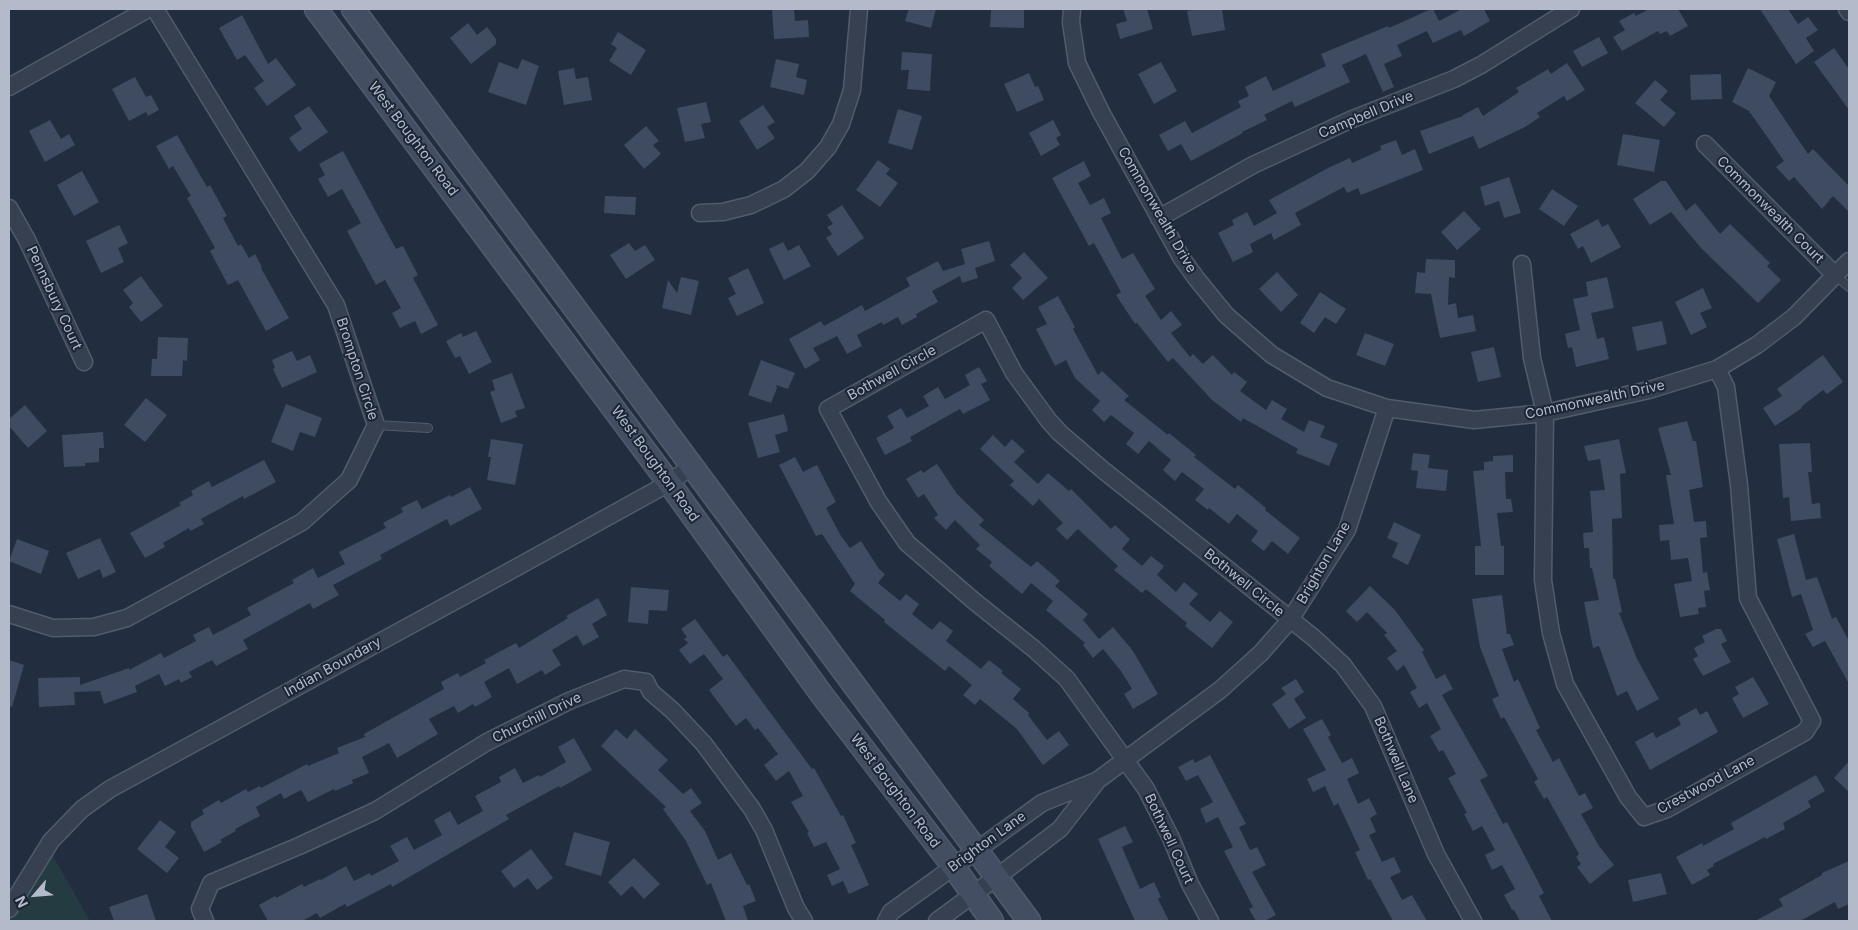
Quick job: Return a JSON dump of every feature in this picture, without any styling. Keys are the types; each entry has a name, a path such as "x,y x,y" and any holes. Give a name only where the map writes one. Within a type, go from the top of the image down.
{"main road":[{"name":"West Boughton Road","path":"316,9 669,483 822,695 953,866 992,921"},
{"name":"West Boughton Road","path":"353,9 693,465 833,658 1029,921"}],"street":[{"path":"9,87 148,9"},
{"name":"Brompton Circle","path":"9,614 53,628 94,627 127,618 302,522 349,480 376,425 336,305 155,9"},
{"path":"700,213 723,212 751,205 784,189 807,171 828,147 841,124 852,90 859,9"},
{"name":"Commonwealth Drive","path":"1072,9 1071,22 1077,63 1101,112 1181,257 1226,315 1272,355 1327,388 1387,408 1474,420 1544,413 1649,390 1717,369 1757,345 1794,317 1849,261"},
{"name":"Campbell Drive","path":"1159,218 1270,157 1350,120 1454,79 1474,69 1570,9"},
{"name":"Commonwealth Court","path":"1705,144 1836,276"},
{"name":"Pennsbury Court","path":"9,208 27,240 84,362"},
{"path":"1522,264 1532,358 1544,413"},
{"name":"Bothwell Circle","path":"1126,759 1067,679 907,543 878,500 828,409 986,320 1014,373 1048,421 1060,433 1103,470 1290,620"},
{"name":"Crestwood Lane","path":"1544,413 1543,580 1551,633 1565,684 1628,796 1644,817 1667,808 1805,732 1812,722 1748,598 1738,486 1726,387 1717,369"},
{"name":"Brighton Lane","path":"886,921 891,912 1042,803 1098,780 1234,679 1261,653 1290,620 1347,530 1387,408"},
{"name":"Indian Boundary","path":"9,908 51,842 82,809 110,789 669,483 693,465"},
{"name":"Bothwell Lane","path":"1290,620 1314,638 1343,665 1373,706 1436,854 1473,921"},
{"name":"Churchill Drive","path":"205,921 200,909 211,883 375,812 486,742 569,701 624,679 646,682 651,692 673,710 704,744 747,801 764,830 796,908 804,921"},
{"name":"Bothwell Court","path":"1126,759 1146,789 1171,838 1190,884 1210,921"},
{"name":"Brighton Lane","path":"937,921 997,878 1060,829 1098,780"}],"lane":[{"path":"1836,276 1849,287"},
{"path":"376,425 428,428"}],"green space":[{"path":"45,842 90,921 9,921 9,901"}],"building":[{"path":"772,9 794,9 795,21 808,20 809,37 774,39"},
{"path":"909,9 936,9 931,28 905,21"},
{"path":"991,9 1024,9 1024,28 990,27"},
{"path":"1123,9 1147,9 1153,29 1120,39 1116,24 1127,21"},
{"path":"1222,9 1225,30 1192,36 1187,11"},
{"path":"1433,9 1439,21 1462,9 1484,9 1490,21 1464,36 1461,30 1433,43 1427,31 1397,45 1402,56 1384,64 1394,87 1383,92 1366,54 1342,65 1350,82 1295,107 1292,101 1264,115 1267,120 1191,161 1181,144 1168,151 1159,135 1185,121 1192,133 1241,107 1238,101 1249,96 1245,87 1266,76 1273,91 1326,66 1321,54 1388,26 1389,28"},
{"path":"1649,9 1678,9 1688,26 1670,36 1667,31 1660,34 1658,31 1622,51 1613,37 1625,30 1619,21 1634,13 1636,16"},
{"path":"1760,9 1788,9 1798,24 1808,17 1818,30 1806,38 1814,51 1796,64"},
{"path":"242,15 268,64 276,58 296,85 267,106 254,88 264,81 245,55 237,60 219,28"},
{"path":"468,23 477,35 487,27 496,39 496,44 471,64 450,38"},
{"path":"618,32 646,50 631,75 609,61 617,48 611,44"},
{"path":"1599,37 1608,53 1582,67 1573,51"},
{"path":"1834,48 1849,69 1849,110 1814,62"},
{"path":"902,52 932,54 930,91 907,89 909,70 901,70"},
{"path":"522,59 539,66 526,105 488,92 499,62 518,69"},
{"path":"776,59 799,64 796,77 807,80 804,95 770,87"},
{"path":"1161,62 1177,91 1154,104 1138,74"},
{"path":"1567,63 1585,90 1567,101 1564,96 1537,113 1540,117 1525,127 1479,149 1473,136 1429,154 1420,131 1463,116 1478,107 1483,116 1519,92 1516,88 1548,69 1551,74"},
{"path":"574,68 576,79 588,77 592,100 564,105 558,71"},
{"path":"1748,68 1776,82 1769,96 1808,154 1813,149 1849,186 1849,212 1833,196 1822,209 1794,177 1789,181 1776,167 1784,161 1749,111 1732,102"},
{"path":"1029,73 1035,87 1038,86 1044,100 1017,112 1004,84"},
{"path":"1721,74 1722,99 1691,100 1690,75"},
{"path":"135,77 146,97 151,95 159,110 148,116 146,112 129,121 112,89"},
{"path":"1655,80 1668,91 1660,100 1676,113 1664,127 1635,103"},
{"path":"706,102 711,122 701,124 705,138 685,142 677,108"},
{"path":"763,105 775,122 767,127 775,138 757,150 739,121"},
{"path":"309,106 328,132 299,152 289,138 302,129 294,116"},
{"path":"898,109 922,116 912,150 888,143"},
{"path":"50,120 61,139 69,134 75,145 45,162 29,131"},
{"path":"1053,120 1061,135 1056,138 1060,145 1041,156 1029,133"},
{"path":"646,126 659,141 653,145 661,154 644,169 624,145"},
{"path":"1623,134 1660,140 1654,172 1617,165"},
{"path":"177,135 207,187 210,185 227,216 223,218 238,246 241,244 249,258 255,254 289,318 266,331 238,280 228,285 210,251 215,248 187,198 191,196 173,166 169,169 156,146"},
{"path":"1396,140 1402,155 1415,149 1423,170 1361,195 1358,188 1347,193 1344,187 1295,213 1301,225 1274,240 1271,233 1250,244 1253,252 1233,262 1218,233 1234,225 1232,220 1247,212 1254,226 1277,213 1269,200 1330,167 1350,158 1352,163 1381,150 1380,146"},
{"path":"343,151 396,249 403,246 418,275 413,278 438,325 421,334 415,321 400,328 392,313 401,308 385,280 376,285 347,231 361,223 342,189 328,197 318,179 325,175 319,164"},
{"path":"878,160 890,169 886,174 898,183 880,207 856,190"},
{"path":"1084,161 1091,176 1078,183 1090,205 1104,198 1111,213 1101,218 1122,259 1133,253 1155,289 1145,296 1161,320 1171,311 1182,325 1171,333 1190,357 1193,354 1203,364 1213,355 1232,375 1234,372 1247,382 1240,391 1266,410 1272,400 1287,409 1281,419 1304,432 1309,420 1325,426 1320,437 1338,444 1329,466 1296,453 1298,449 1243,418 1241,422 1212,400 1173,358 1168,362 1137,323 1135,324 1116,295 1121,292 1094,243 1089,246 1052,178"},
{"path":"82,171 99,202 74,216 57,185"},
{"path":"1509,177 1521,213 1504,218 1499,201 1485,206 1480,187"},
{"path":"1661,181 1666,181 1686,211 1695,203 1720,234 1730,224 1770,263 1767,266 1781,280 1758,303 1701,248 1671,212 1650,225 1633,199"},
{"path":"1552,189 1578,206 1564,226 1539,209"},
{"path":"605,196 636,197 635,215 604,213"},
{"path":"842,205 864,238 838,256 826,238 832,234 827,227 833,224 827,215"},
{"path":"1464,211 1481,229 1457,250 1441,232"},
{"path":"1598,219 1602,227 1608,224 1621,247 1591,263 1583,246 1578,249 1570,234"},
{"path":"119,225 128,243 118,248 124,262 101,273 86,241"},
{"path":"989,241 995,261 975,268 978,278 962,283 960,276 932,291 938,302 916,314 917,317 902,325 898,317 883,325 882,322 857,335 862,346 847,354 837,336 813,348 820,360 805,369 789,339 821,321 824,326 862,305 865,311 910,286 906,278 938,261 943,271 965,264 961,249"},
{"path":"783,242 788,251 799,245 811,266 784,280 769,249"},
{"path":"629,243 635,251 645,245 655,260 626,279 610,255"},
{"path":"1024,252 1048,278 1023,300 1012,288 1022,278 1010,265"},
{"path":"1426,259 1455,260 1455,278 1449,277 1448,305 1456,303 1458,318 1473,315 1476,331 1440,338 1431,294 1415,293 1417,272 1425,273"},
{"path":"748,268 764,303 737,316 728,298 736,294 728,278"},
{"path":"1277,272 1298,295 1281,312 1259,289"},
{"path":"141,276 163,306 141,322 129,307 133,303 123,290"},
{"path":"681,277 699,281 691,315 662,308 668,280 677,293"},
{"path":"1607,277 1614,308 1591,313 1597,339 1604,337 1609,359 1576,367 1572,347 1568,348 1565,334 1580,330 1573,299 1588,296 1586,282"},
{"path":"1703,288 1712,308 1700,313 1707,327 1691,335 1675,302"},
{"path":"1320,292 1346,309 1336,324 1325,317 1314,333 1300,323"},
{"path":"1058,296 1075,327 1073,329 1098,375 1102,371 1129,396 1124,400 1168,435 1169,433 1196,455 1194,457 1235,489 1238,485 1300,538 1288,554 1272,541 1264,551 1251,541 1258,531 1237,514 1229,524 1209,508 1208,510 1195,500 1204,489 1182,472 1175,481 1163,470 1171,460 1149,441 1138,454 1126,444 1134,433 1111,415 1104,422 1092,410 1100,401 1075,378 1066,360 1055,366 1036,329 1047,324 1038,307"},
{"path":"1662,321 1667,344 1637,351 1632,327"},
{"path":"476,331 492,362 469,374 460,356 455,358 446,341 461,333 463,337"},
{"path":"1365,333 1394,344 1385,366 1356,355"},
{"path":"158,337 188,338 187,361 183,360 182,376 151,376 152,359 157,359"},
{"path":"1494,347 1501,377 1478,382 1471,352"},
{"path":"292,351 297,361 310,355 317,372 282,388 273,369 275,368 272,360"},
{"path":"1823,355 1843,382 1827,394 1823,390 1802,408 1775,426 1763,408 1782,396 1777,389"},
{"path":"761,360 795,373 788,389 776,385 777,388 771,403 748,395"},
{"path":"979,367 987,381 981,384 990,400 963,414 960,409 910,437 912,441 885,455 876,438 894,428 887,416 901,408 907,418 929,406 923,396 938,387 945,399 970,385 965,375"},
{"path":"512,373 525,408 515,411 517,417 501,423 490,392 495,390 492,380"},
{"path":"146,398 167,415 145,442 124,425"},
{"path":"286,404 322,418 315,437 300,432 293,451 271,442"},
{"path":"25,405 47,431 28,448 9,426 9,419"},
{"path":"784,414 788,431 775,435 780,452 758,458 748,423"},
{"path":"1687,421 1693,441 1696,441 1703,487 1689,490 1694,522 1706,521 1707,537 1700,538 1703,573 1707,572 1710,590 1704,591 1706,607 1698,608 1699,614 1680,617 1674,584 1692,581 1688,558 1671,560 1669,540 1660,541 1659,525 1674,524 1666,475 1671,475 1658,428"},
{"path":"103,432 104,448 99,448 99,462 85,463 85,466 64,467 62,435"},
{"path":"993,435 1005,447 1012,439 1025,451 1014,462 1038,484 1048,473 1069,491 1071,489 1111,529 1115,525 1130,539 1122,549 1142,566 1151,556 1164,566 1157,575 1176,592 1184,582 1198,594 1189,604 1210,622 1220,611 1233,622 1212,648 1185,626 1187,623 1146,589 1142,593 1114,570 1118,566 1078,529 1067,540 1056,529 1063,523 1039,499 1033,506 1010,485 1014,481 980,449"},
{"path":"491,439 523,444 515,485 487,480 491,457 488,457"},
{"path":"1619,439 1626,473 1620,474 1622,518 1612,519 1613,579 1615,579 1622,612 1619,613 1637,659 1659,699 1637,711 1627,691 1617,696 1599,646 1593,648 1584,602 1599,600 1592,568 1590,568 1589,548 1584,548 1583,533 1593,532 1590,491 1605,490 1600,459 1588,461 1584,446"},
{"path":"1810,443 1812,472 1808,472 1812,504 1820,503 1821,518 1791,521 1789,497 1783,498 1779,444"},
{"path":"1413,453 1430,455 1428,468 1448,470 1446,491 1416,488 1418,471 1411,470"},
{"path":"1513,455 1513,472 1505,472 1506,499 1511,499 1513,512 1497,513 1501,546 1504,546 1504,575 1475,575 1475,546 1481,546 1473,471 1484,470 1484,462 1493,461 1493,456"},
{"path":"795,457 803,472 817,465 836,502 826,508 841,536 850,548 861,541 879,569 885,574 878,583 900,601 906,594 919,604 912,614 932,630 940,621 953,631 946,641 981,669 989,660 1003,671 1001,673 1021,689 1013,699 1029,713 1028,715 1047,740 1059,731 1069,745 1043,765 1017,729 980,699 975,705 963,695 972,685 949,666 945,671 884,622 885,620 850,591 855,584 822,534 816,536 779,465"},
{"path":"264,460 276,482 244,499 243,496 201,519 204,524 190,531 189,528 163,543 165,547 145,558 130,533 181,505 179,503 193,495 191,491 209,481 212,487"},
{"path":"937,464 957,494 984,520 979,525 1031,567 1037,561 1060,581 1055,586 1088,614 1083,620 1099,639 1113,627 1133,651 1158,694 1133,709 1124,694 1132,689 1121,671 1103,649 1093,658 1083,645 1085,643 1046,610 1053,601 1031,583 1022,594 989,566 992,562 976,549 980,545 955,520 946,530 934,518 938,515 924,494 918,498 906,479 921,470 923,473"},
{"path":"470,487 482,509 450,526 447,519 380,555 382,559 333,585 339,595 313,609 310,603 243,640 248,649 216,666 212,660 189,672 192,677 181,683 179,679 165,686 159,674 135,686 137,692 104,704 100,691 74,692 75,705 39,707 38,678 80,677 80,685 129,668 129,670 161,653 164,658 196,641 193,635 209,627 213,635 251,615 247,608 294,583 292,580 313,568 318,578 345,564 339,552 386,528 383,523 403,512 401,508 417,500 422,509"},
{"path":"1394,522 1421,535 1408,565 1392,557 1398,543 1387,538"},
{"path":"1794,534 1806,580 1817,577 1832,619 1836,617 1849,641 1849,684 1825,641 1813,647 1805,634 1813,630 1801,594 1792,597 1777,539"},
{"path":"100,538 116,572 103,578 100,569 78,579 66,553"},
{"path":"17,539 49,551 41,574 9,561"},
{"path":"1370,586 1395,610 1424,650 1422,652 1436,679 1445,674 1453,689 1442,695 1488,776 1480,780 1503,824 1507,822 1544,893 1539,896 1552,921 1520,921 1514,910 1512,910 1504,895 1515,889 1502,865 1492,870 1485,855 1495,850 1482,826 1473,831 1464,814 1467,813 1448,778 1456,774 1443,750 1439,752 1430,736 1441,729 1427,703 1419,708 1410,692 1417,688 1404,665 1397,671 1387,658 1397,651 1384,635 1387,633 1367,612 1357,622 1346,611"},
{"path":"631,587 669,590 667,611 649,610 648,624 628,622"},
{"path":"1502,595 1507,634 1510,634 1514,645 1502,649 1514,682 1518,679 1540,728 1536,730 1553,762 1559,758 1579,796 1585,793 1593,808 1581,814 1599,846 1614,865 1590,884 1577,867 1581,864 1576,857 1579,854 1547,797 1544,799 1534,782 1538,779 1504,717 1501,719 1492,699 1499,696 1480,647 1472,599"},
{"path":"598,598 607,615 592,624 599,637 583,646 577,635 552,650 561,665 545,675 542,670 517,684 509,668 484,682 492,697 475,707 473,704 458,713 454,706 429,719 438,734 397,758 389,743 362,757 369,773 352,780 353,783 335,791 334,789 308,802 301,790 284,799 281,793 256,807 260,816 235,829 236,831 220,840 222,842 204,852 191,827 191,822 204,814 202,810 219,800 221,803 246,789 248,792 260,786 261,788 307,764 308,766 339,753 337,748 365,737 364,734 444,689 441,682 458,673 460,677 486,663 484,660 516,643 519,648 568,618 566,616"},
{"path":"695,619 723,657 727,654 812,769 814,768 841,816 843,815 856,843 851,845 869,885 849,894 843,881 832,886 827,875 840,869 826,842 814,847 807,833 809,832 791,802 803,796 789,771 776,781 764,765 778,754 758,728 755,730 746,718 736,726 709,690 723,679 704,654 690,664 679,650 688,643 684,639 687,637 681,629"},
{"path":"1716,629 1721,629 1727,641 1721,644 1731,662 1703,676 1693,659 1698,656 1694,648 1705,642 1702,636"},
{"path":"9,660 24,665 12,707 9,706"},
{"path":"1753,677 1769,704 1743,718 1732,698 1739,694 1735,687"},
{"path":"1296,679 1304,692 1294,699 1306,718 1289,729 1272,704 1286,694 1281,688"},
{"path":"1696,708 1700,715 1707,711 1718,732 1650,770 1635,742 1653,732 1656,738 1681,725 1678,718"},
{"path":"1322,719 1331,735 1328,737 1342,763 1352,758 1359,773 1347,779 1358,804 1369,798 1377,814 1370,818 1376,832 1369,835 1382,862 1394,857 1401,872 1390,877 1402,900 1412,895 1427,921 1393,921 1370,879 1368,880 1355,852 1360,850 1338,803 1334,806 1325,786 1313,792 1307,779 1326,770 1303,729"},
{"path":"616,729 627,739 635,729 668,760 658,770 683,794 691,788 702,803 690,811 705,831 718,860 731,853 747,885 749,884 756,901 743,906 748,921 726,921 711,883 707,885 686,841 663,809 666,807 601,746"},
{"path":"574,738 592,770 506,815 509,819 392,887 391,884 347,907 345,904 320,918 317,913 302,921 268,921 259,905 302,884 304,887 321,880 346,866 354,881 370,873 371,876 399,861 390,846 407,837 414,850 442,835 434,820 450,811 458,825 483,811 475,796 501,782 499,777 515,768 523,783 539,775 540,777 566,762 558,747"},
{"path":"1210,755 1246,824 1239,827 1250,850 1257,847 1266,865 1252,872 1276,915 1265,921 1256,921 1249,909 1253,907 1224,851 1233,847 1218,817 1206,823 1200,809 1213,802 1198,775 1186,781 1178,767 1193,759 1195,763"},
{"path":"1849,761 1849,792 1834,778"},
{"path":"1816,775 1825,791 1808,801 1811,807 1783,823 1785,829 1766,839 1765,837 1713,864 1714,866 1707,870 1710,875 1692,885 1676,857 1702,843 1703,846 1734,829 1731,823"},
{"path":"160,820 176,832 165,847 179,858 167,873 137,849"},
{"path":"1125,826 1133,842 1122,847 1140,889 1154,882 1161,897 1158,899 1169,921 1135,921 1098,839"},
{"path":"574,832 610,842 601,876 565,865"},
{"path":"531,849 553,878 537,890 528,878 514,888 501,871"},
{"path":"634,858 660,884 644,899 632,886 621,896 608,882"},
{"path":"1849,861 1849,904 1838,909 1835,902 1800,921 1755,921 1783,906 1779,899 1822,875 1822,873"},
{"path":"1661,873 1667,894 1633,902 1628,880"},
{"path":"147,894 156,921 114,921 109,907"}]}
